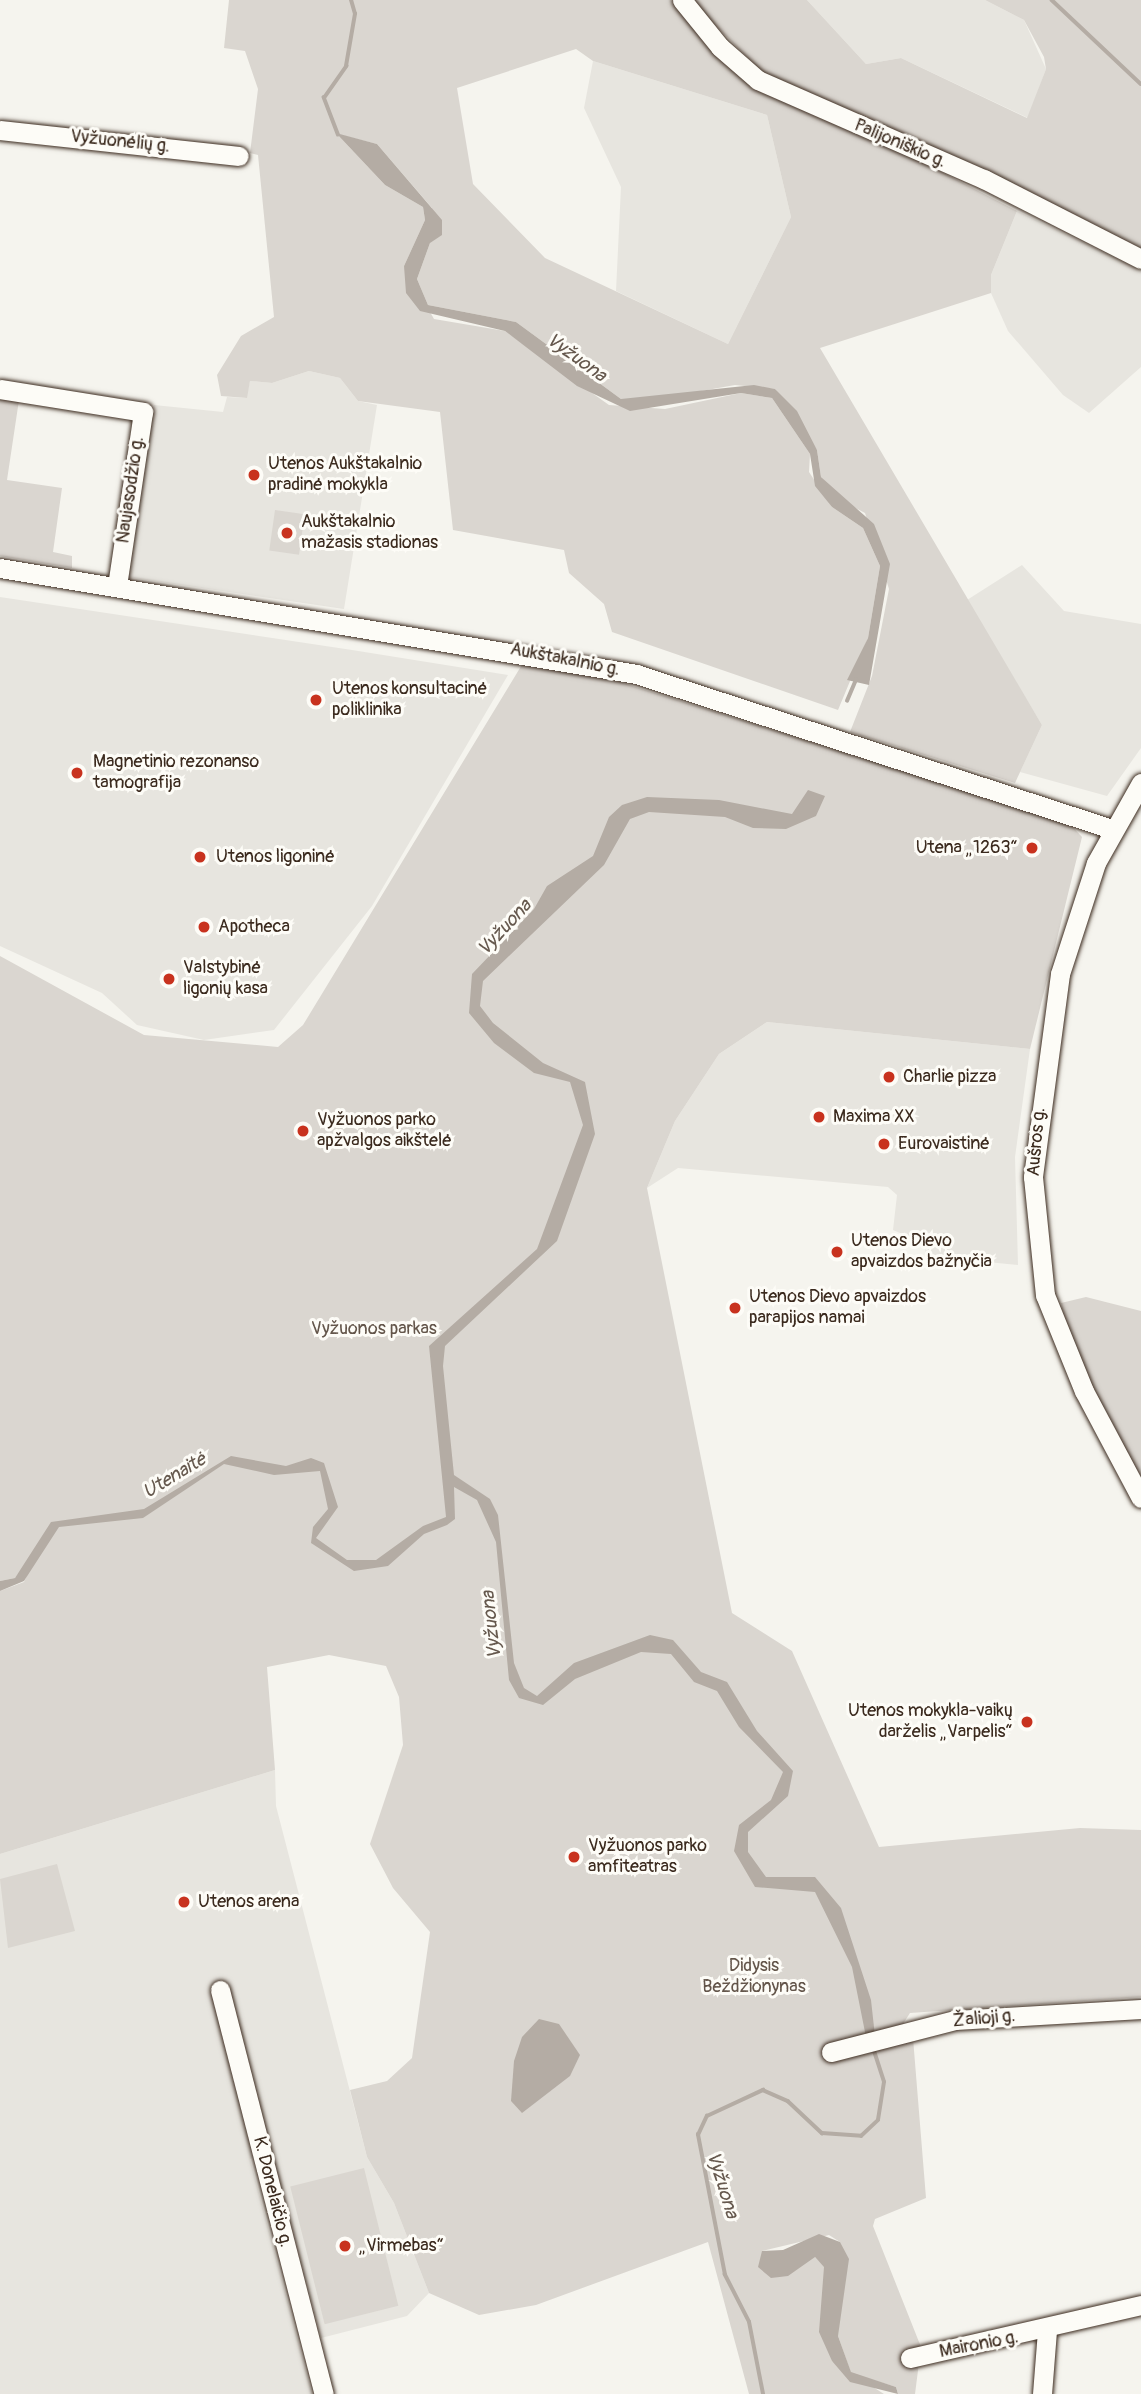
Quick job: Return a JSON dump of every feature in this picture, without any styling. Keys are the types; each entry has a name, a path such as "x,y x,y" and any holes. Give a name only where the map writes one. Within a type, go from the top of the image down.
{"street":[{"name":"Palijoniškio g.","path":"682,0 720,47 758,80 984,179 1141,259"},
{"name":"Vyžuonėlių g.","path":"0,130 239,156"},
{"name":"Naujasodžio g.","path":"0,390 143,412 117,586"},
{"name":"Aukštakalnio g.","path":"0,568 635,674 1112,829"},
{"name":"Aušros g.","path":"1141,783 1112,829 1060,974 1036,1136 1034,1224 1039,1272 1070,1358 1141,1498"},
{"name":"K. Donelaičio g.","path":"220,1990 324,2394"},
{"name":"Žalioji g.","path":"831,2052 955,2020 1141,2008"},
{"name":"Maironio g.","path":"910,2358 1047,2330 1141,2305"},
{"path":"1042,2394 1047,2330"}],"shaded area":[{"path":"807,0 985,0 1024,20 1046,69 1028,118 901,58 866,64"},
{"path":"593,61 767,115 791,217 728,344 616,291 621,187 584,108"},
{"path":"336,133 377,144 442,220 442,235 430,243 417,279 428,305 516,322 621,399 754,385 775,389 797,411 817,450 821,477 874,524 890,564 869,685 847,680 868,638 880,566 863,528 832,507 815,486 810,454 772,398 741,393 630,411 577,386 505,331 420,311 406,293 404,266 425,220 423,207 385,185"},
{"path":"1017,211 1141,270 1141,367 1089,413 1063,395 1008,331 991,293 991,275"},
{"name":"Utenos Aukštakalnio pradinė mokykla","path":"309,371 340,378 358,401 377,405 344,609 127,577 154,405 223,412 227,397 246,398 250,381 272,383"},
{"path":"1022,565 1064,611 1141,624 1141,748 1107,796 1020,772 1042,725 967,600"},
{"name":"Utenos ligoninė","path":"0,597 508,675 372,906 274,1030 204,1040 137,1025 102,993 0,946"},
{"path":"808,790 825,796 816,816 786,829 753,828 725,817 649,812 630,819 604,865 483,981 480,1006 493,1023 543,1063 585,1082 595,1134 557,1241 445,1346 443,1366 454,1475 490,1499 498,1515 514,1663 524,1688 537,1696 574,1663 650,1635 673,1640 701,1672 727,1682 757,1731 793,1771 788,1796 748,1832 748,1852 766,1877 815,1877 841,1908 871,2000 876,2045 868,2047 852,1967 815,1892 755,1887 734,1851 739,1825 771,1800 783,1772 739,1727 717,1691 694,1682 671,1654 641,1652 575,1679 543,1705 519,1698 509,1680 496,1542 477,1500 454,1487 455,1519 424,1534 388,1566 354,1571 311,1543 313,1527 328,1509 320,1471 274,1475 224,1464 143,1518 59,1527 24,1581 0,1591 0,1581 15,1578 51,1522 144,1509 231,1456 286,1466 311,1458 324,1463 338,1507 316,1538 347,1560 376,1560 423,1526 446,1517 429,1346 537,1249 583,1125 570,1082 534,1073 494,1043 469,1013 472,974 534,909 547,886 593,856 609,817 622,805 647,797 719,800 792,814"},
{"path":"767,1022 1030,1049 1015,1157 1018,1265 925,1256 926,1244 893,1230 897,1195 888,1187 678,1168 647,1188 675,1121 719,1054"},
{"path":"275,1770 276,1806 367,2157 394,2203 429,2293 407,2316 321,2338 272,2152 250,2159 312,2394 0,2394 0,1854"},
{"path":"539,2019 559,2024 580,2055 570,2076 522,2113 511,2101 514,2061 522,2037"},
{"path":"819,2234 840,2242 849,2259 838,2336 851,2372 896,2387 898,2394 850,2382 832,2361 819,2332 824,2267 815,2257 788,2276 771,2278 758,2267 762,2251 783,2250"}],"green space":[{"path":"229,0 671,0 717,56 1017,211 991,275 991,293 820,348 1042,725 1015,783 850,732 872,676 889,589 865,513 844,502 821,477 817,450 775,389 735,385 645,401 621,399 516,322 428,305 417,279 430,243 432,208 377,144 337,134 385,185 423,207 425,220 404,266 434,319 505,331 609,405 665,409 741,393 772,398 810,454 809,472 832,507 863,528 880,566 868,638 838,710 612,632 604,604 569,573 564,550 453,530 440,412 358,401 340,378 309,371 272,383 250,381 247,398 221,396 217,375 241,336 274,317 258,155 250,153 258,89 245,51 224,48","holes":["576,49 593,61 767,115 791,217 728,344 545,258 473,184 457,88"]},
{"path":"690,0 807,0 866,64 901,58 1027,118 1046,69 1044,57 1024,20 985,0 1141,0 1141,252 763,73"},
{"path":"0,396 19,400 7,480 62,488 53,552 72,556 72,568 0,556"},
{"name":"Aukštakalnio mažasis stadionas","path":"275,510 305,514 299,555 269,551"},
{"name":"Vyžuonos parkas","path":"523,663 610,679 1069,823 1082,837 1030,1049 767,1022 719,1054 675,1121 647,1188 732,1613 792,1651 879,1847 1080,1828 1141,1830 1141,1997 910,2013 894,2038 913,2038 926,2198 875,2219 873,2226 921,2347 915,2394 898,2394 896,2387 851,2373 838,2336 840,2242 829,2235 762,2251 815,2257 824,2266 832,2361 884,2394 749,2394 708,2242 536,2305 479,2315 429,2293 394,2203 367,2157 350,2090 387,2081 412,2058 430,1932 393,1888 370,1844 403,1745 399,1697 386,1666 329,1655 267,1667 275,1770 0,1854 0,1591 24,1582 29,1571 24,1566 15,1578 0,1581 0,956 144,1035 278,1047 303,1025"},
{"path":"1086,1297 1141,1311 1141,1484 1069,1344 1061,1303"},
{"path":"57,1864 75,1931 8,1948 0,1879"},
{"name":"„Virmebas“","path":"364,2168 398,2306 325,2324 290,2186"}],"waterway":[{"name":"Vyžuona","path":"338,135 324,98 346,66 355,14 351,0"},
{"path":"1052,0 1141,84"},
{"name":"Vyžuona","path":"847,701 856,680"},
{"name":"Vyžuona","path":"763,2394 749,2322 725,2275 698,2135 707,2116 763,2090 788,2101 822,2133 861,2136 878,2120 884,2082 873,2048"}],"place":[{"name":"Utenos Aukštakalnio pradinė mokykla","path":"254,475"},
{"name":"Aukštakalnio mažasis stadionas","path":"287,533"},
{"name":"Utenos konsultacinė poliklinika","path":"316,700"},
{"name":"Magnetinio rezonanso tamografija","path":"77,773"},
{"name":"Utena „1263“","path":"1032,848"},
{"name":"Utenos ligoninė","path":"200,857"},
{"name":"Apotheca","path":"204,927"},
{"name":"Valstybinė ligonių kasa","path":"169,979"},
{"name":"Charlie pizza","path":"889,1077"},
{"name":"Maxima XX","path":"819,1117"},
{"name":"Vyžuonos parko apžvalgos aikštelė","path":"303,1131"},
{"name":"Eurovaistinė","path":"884,1144"},
{"name":"Utenos Dievo apvaizdos bažnyčia","path":"837,1252"},
{"name":"Utenos Dievo apvaizdos parapijos namai","path":"735,1308"},
{"name":"Utenos mokykla-vaikų darželis „Varpelis“","path":"1027,1722"},
{"name":"Vyžuonos parko amfiteatras","path":"574,1857"},
{"name":"Utenos arena","path":"184,1902"},
{"name":"„Virmebas“","path":"345,2246"}],"water label":[{"name":"Utenaitė","path":"175,1476"}],"park label":[{"name":"Didysis Beždžionynas","path":"754,1977"}]}
